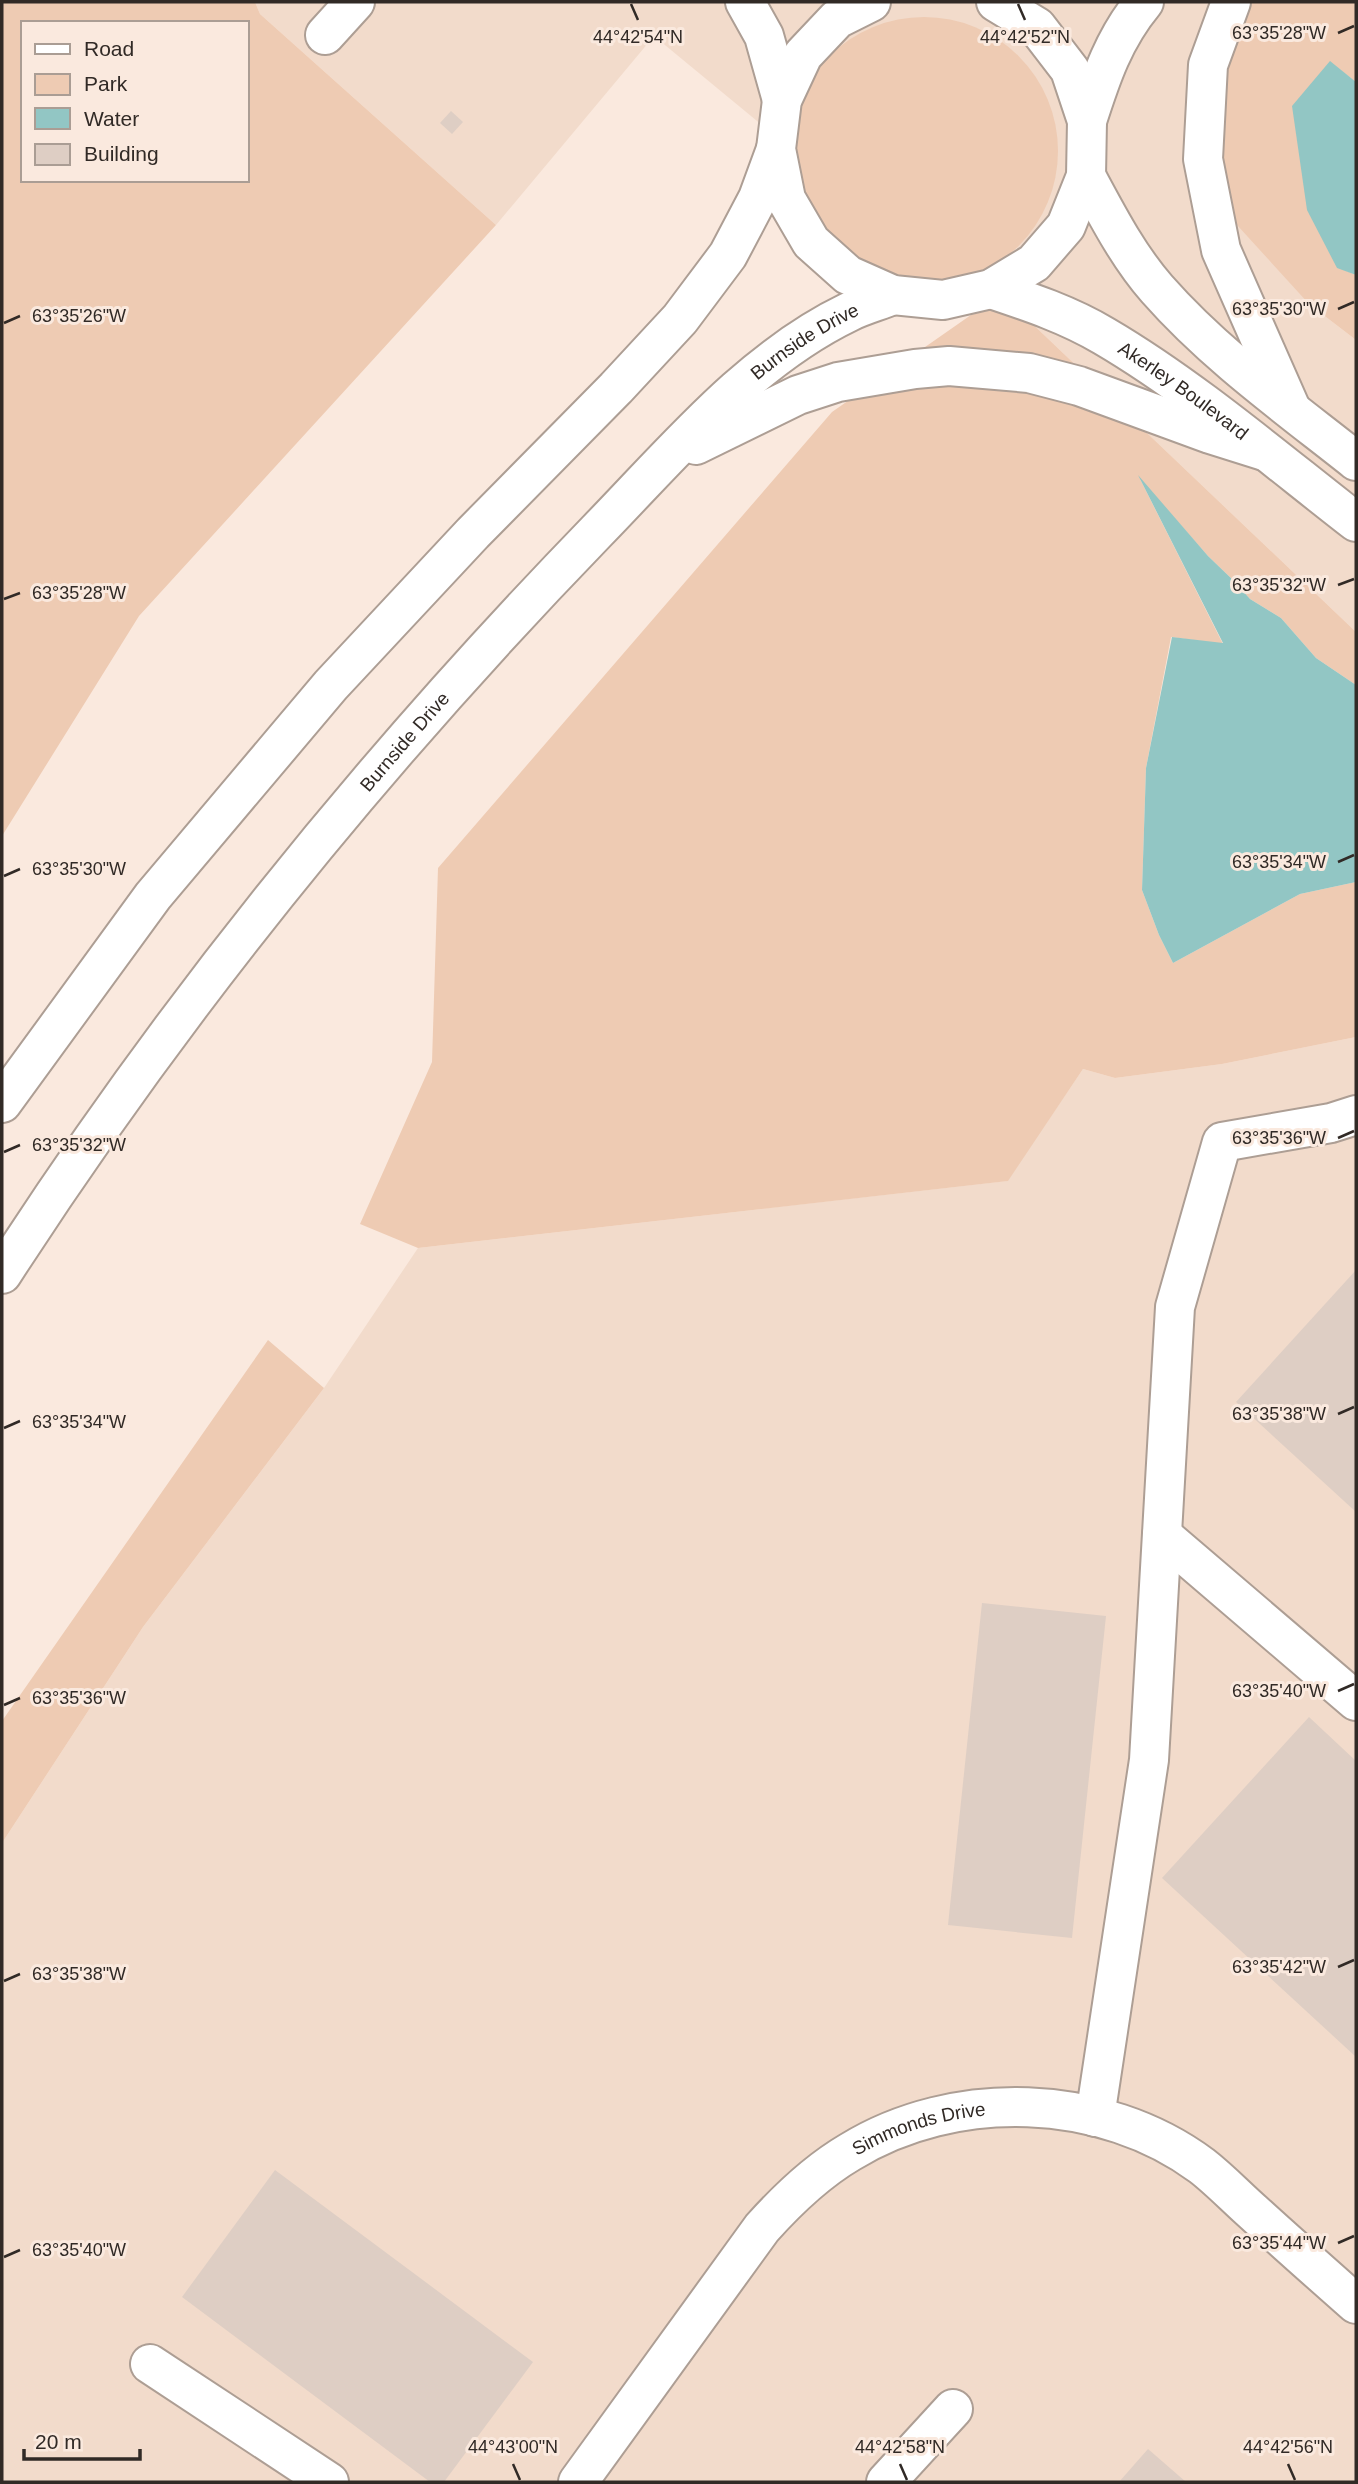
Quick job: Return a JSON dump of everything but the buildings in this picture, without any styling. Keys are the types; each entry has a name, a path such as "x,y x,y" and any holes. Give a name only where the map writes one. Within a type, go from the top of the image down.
{"main road":[{"path":"325,35 355,2"},
{"path":"745,2 764,36 782,100"},
{"path":"2,1103 153,896 331,685 473,533 680,319 728,255 758,198 776,149 782,100 803,55 838,19 871,2"},
{"path":"996,2 1037,27 1070,70 1087,121"},
{"path":"776,149 786,199 811,242 848,275 893,295 943,300 991,289 1034,263 1066,226 1086,176 1087,121 1107,60 1133,14 1144,2"},
{"path":"1231,2 1208,65 1203,159 1221,250 1291,409"},
{"path":"1086,176 1113,227 1156,288 1212,345 1356,461"},
{"name":"Akerley Boulevard","path":"991,289 1052,310 1104,336 1189,393 1356,522"},
{"name":"Burnside Drive","path":"2,1274 55,1191 229,953 404,742 541,590 737,389 799,341 850,311 893,295"},
{"path":"666,460 798,395 838,382 949,366 1029,373 1079,386 1265,452"},
{"path":"1095,2117 1149,1760 1175,1307 1222,1142 1331,1123 1356,1115"},
{"path":"1162,1535 1356,1701"},
{"name":"Simmonds Drive","path":"578,2482 762,2228 785,2203 823,2170 851,2151 881,2135 945,2114 979,2108 1046,2108 1095,2117 1144,2134 1201,2166 1356,2304"},
{"path":"150,2364 329,2482"},
{"path":"886,2482 953,2409"}],"shaded area":[{"path":"255,2 1249,2 1309,304 1356,340 1356,632 1001,294 854,201 654,36 496,225 260,14"},
{"path":"1356,1037 1356,2482 2,2482 2,1843 143,1627 324,1388 418,1248 1007,1181 1083,1069 1115,1078 1222,1064"}],"green space":[{"path":"2,2 255,2 260,14 496,225 139,616 2,836"},
{"path":"1249,2 1356,2 1356,82 1330,62 1337,267 1356,275 1356,340 1309,304 1197,181 1200,65"},
{"path":"937,17 975,27 999,39 1019,56 1036,76 1048,100 1056,125 1056,177 1048,202 1036,226 1019,246 999,263 975,275 950,283 911,285 873,275 849,263 820,236 800,202 792,177 790,138 800,100 812,76 839,47 873,27 898,19"},
{"path":"1001,294 1356,632 1356,685 1316,658 1281,618 1250,599 1140,479 1223,644 1171,637 1146,768 1142,890 1159,935 1173,963 1300,894 1356,882 1356,1037 1222,1064 1115,1078 1083,1069 1008,1181 418,1248 360,1224 432,1062 438,868 832,412"},
{"path":"268,1340 324,1388 143,1627 2,1843 2,1721"}],"water":[{"path":"1330,61 1356,82 1356,275 1337,268 1307,210 1292,106"},
{"path":"1138,475 1208,556 1250,599 1281,618 1316,658 1356,685 1356,882 1300,894 1173,963 1142,890 1146,768 1172,637 1223,643"}]}
